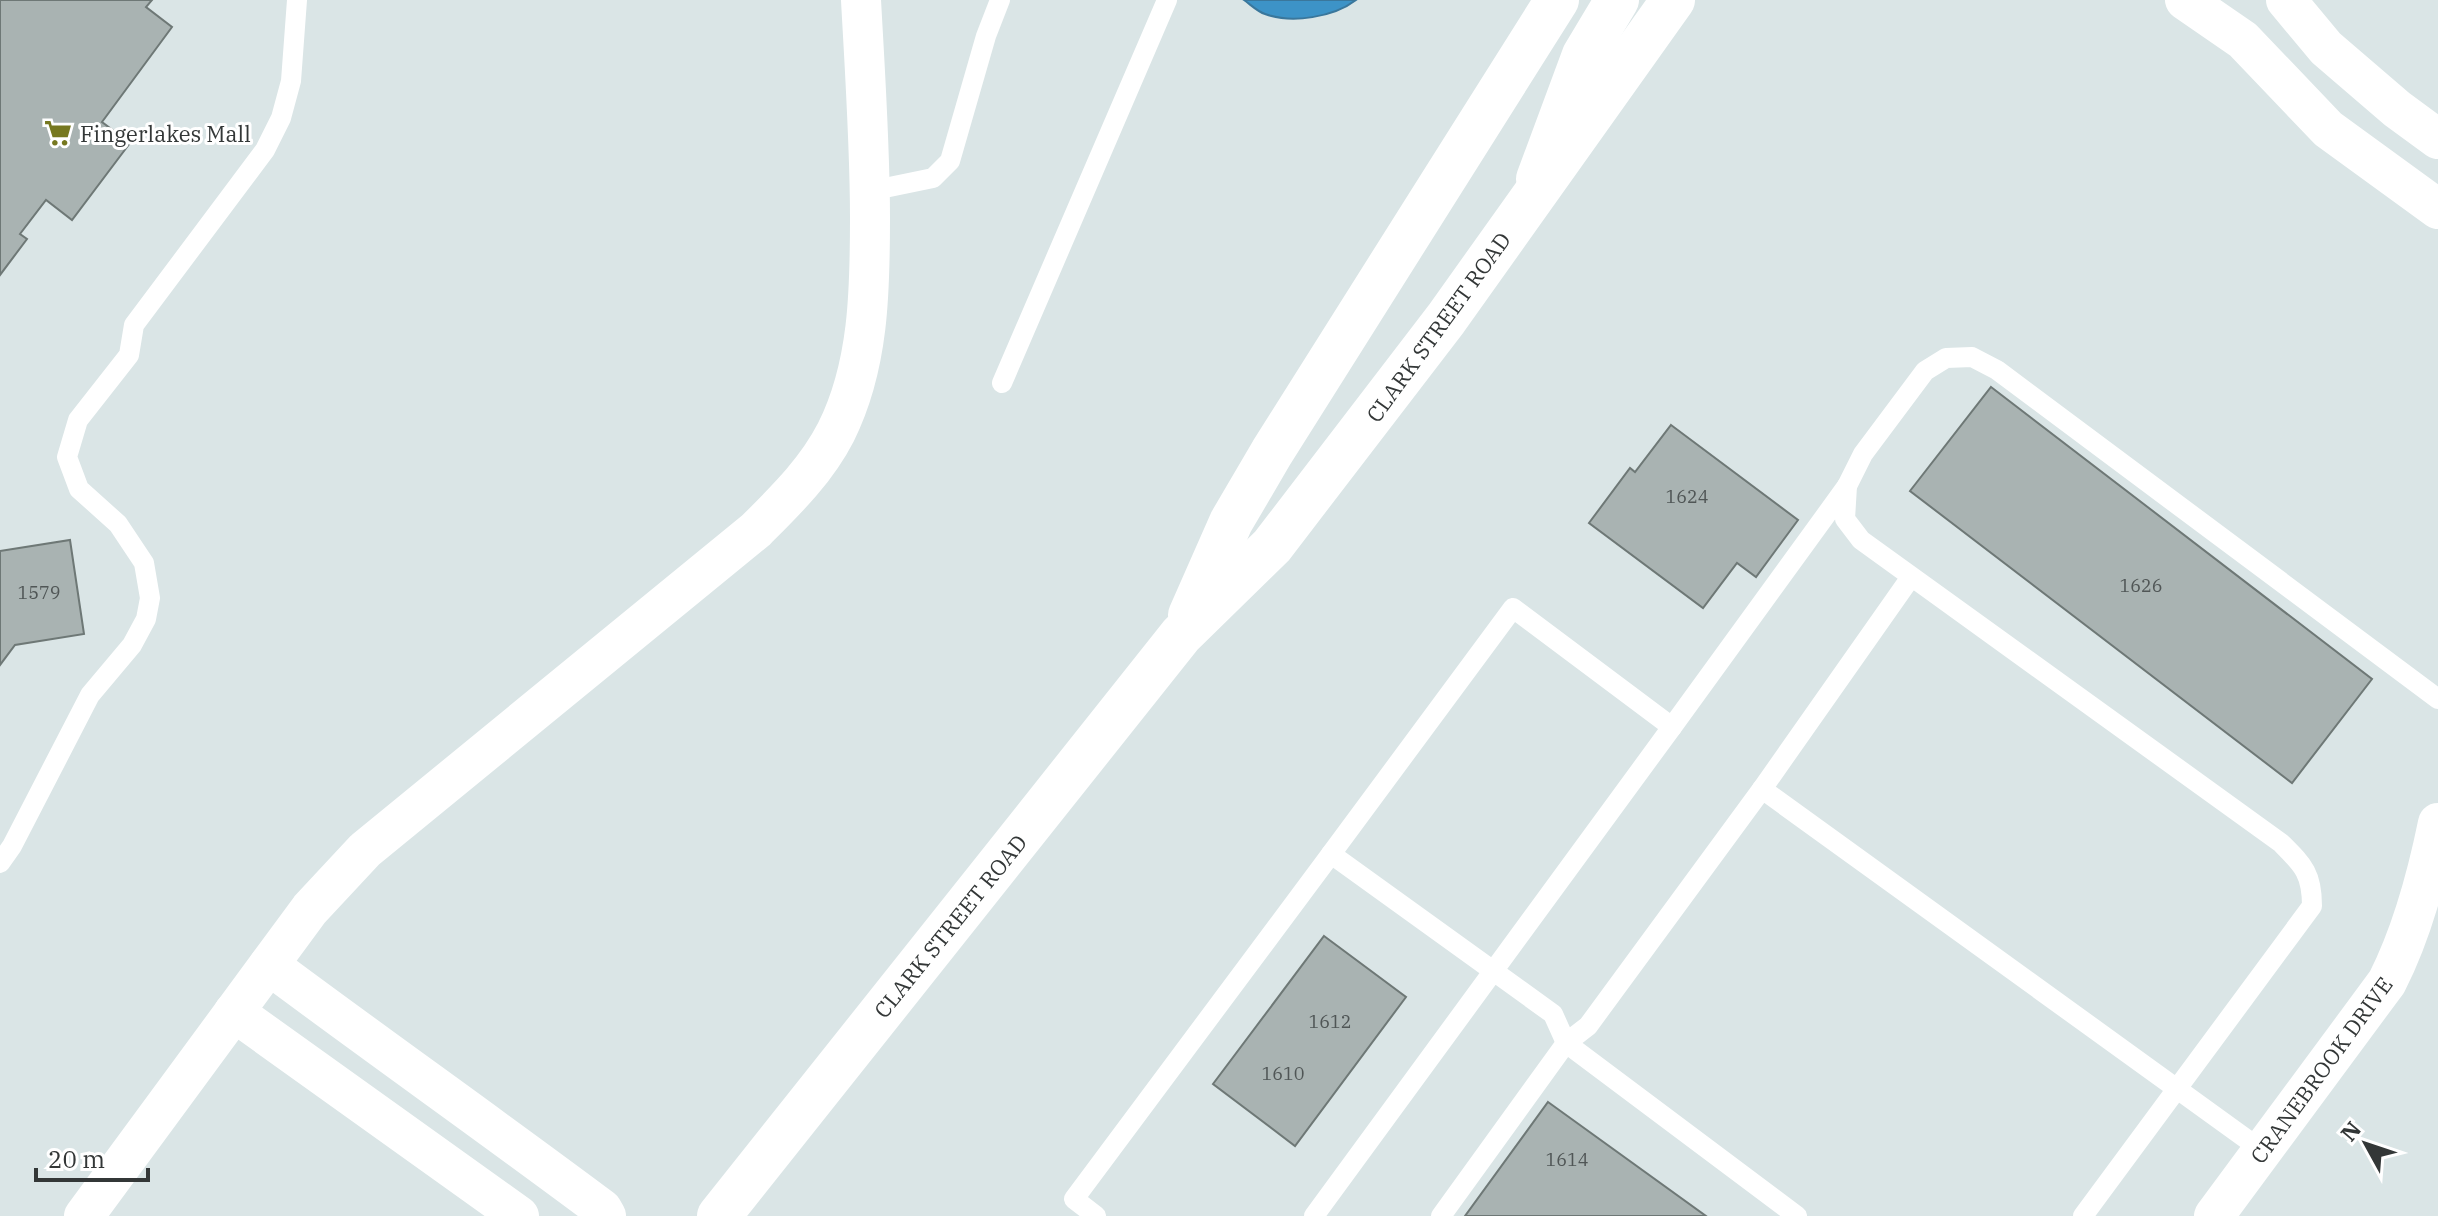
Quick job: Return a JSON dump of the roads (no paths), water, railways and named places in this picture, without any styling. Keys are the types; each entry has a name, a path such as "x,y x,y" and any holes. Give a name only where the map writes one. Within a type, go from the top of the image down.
{"main road":[{"name":"CLARK STREET ROAD","path":"1181,635 1231,522 1272,452 1557,0"},
{"path":"1528,204 1584,55 1617,0"},
{"name":"CLARK STREET ROAD","path":"719,1216 1181,635 1272,546 1428,343 1673,0"}],"street":[{"path":"84,1216 310,909 365,850 756,530 806,480 836,431 865,342 870,191 861,0"},
{"path":"2185,0 2243,40 2328,129 2438,209"},
{"path":"2286,0 2326,48 2397,109 2438,139"},
{"name":"CRANEBROOK DRIVE","path":"2214,1216 2387,982 2402,953 2438,823"},
{"path":"269,965 439,1092 550,1170 602,1209 606,1216"},
{"path":"234,1012 519,1216"}],"lane":[{"path":"0,863 12,846 90,695 132,645 146,619 150,598 144,563 118,524 79,489 67,457 78,420 129,355 134,325 265,150 281,118 291,81 297,0"},
{"path":"870,191 933,178 950,161 986,36 1000,0"},
{"path":"1002,383 1167,0"},
{"path":"1314,1216 1847,486 1863,454 1925,371 1946,358 1972,357 1997,370 2438,699"},
{"path":"1847,486 1845,519 1861,540 2281,843 2300,862 2312,885 2312,906 2083,1216"},
{"path":"1441,1216 1566,1043 1588,1026 1762,789 1911,577"},
{"path":"1096,1216 1074,1199 1513,608 1672,727"},
{"path":"1762,789 2263,1151"},
{"path":"1331,854 1553,1014 1566,1043 1797,1216"}],"water":[{"path":"1244,0 1356,0 1325,15 1288,18 1265,14"}],"place":[{"name":"Fingerlakes Mall","path":"58,133"}]}
